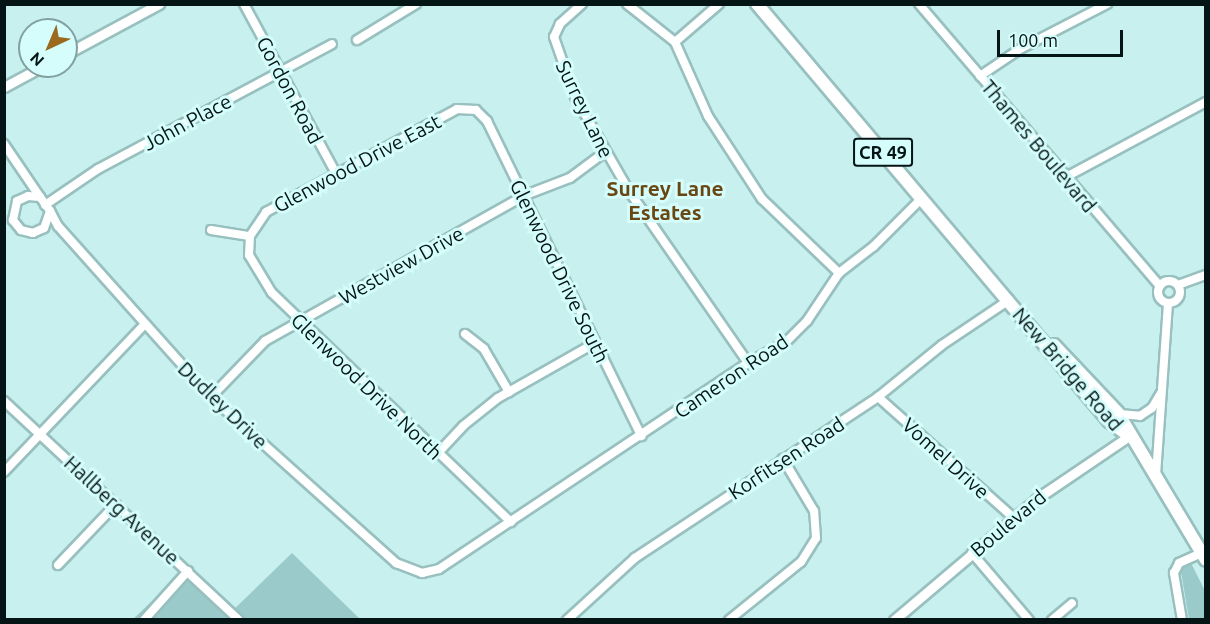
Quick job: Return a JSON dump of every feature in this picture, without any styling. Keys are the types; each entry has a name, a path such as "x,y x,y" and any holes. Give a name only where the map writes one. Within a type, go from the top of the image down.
{"main road":[{"name":"New Bridge Road","path":"757,4 1116,429 1129,436"},
{"name":"New Bridge Road","path":"1009,300 1118,413 1129,436 1156,477"},
{"name":"CR 49","path":"1156,477 1182,517 1203,556"}],"street":[{"path":"78,48 159,4"},
{"name":"Gordon Road","path":"244,4 336,175"},
{"path":"357,40 416,4"},
{"name":"Surrey Lane","path":"582,4 560,24 555,44 568,82 605,152 748,363"},
{"path":"627,4 675,42 708,116 748,180 780,220 839,273"},
{"path":"675,42 719,4"},
{"name":"Thames Boulevard","path":"919,4 1160,286"},
{"path":"980,76 1020,49 1107,4"},
{"name":"John Place","path":"48,208 98,169 332,44"},
{"path":"4,87 21,78"},
{"path":"1066,177 1206,102"},
{"name":"Glenwood Drive East","path":"250,236 266,212 457,109 476,110"},
{"name":"Glenwood Drive South","path":"476,110 487,121 641,436"},
{"name":"Dudley Drive","path":"4,144 58,226 143,326 211,397 396,563 419,573"},
{"name":"Westview Drive","path":"211,397 251,352 298,322 524,196 570,178 605,152"},
{"path":"40,197 28,196 17,201 12,214 16,226 26,233 39,232 48,223 48,208"},
{"name":"Cameron Road","path":"419,573 439,569 748,363 786,342 807,321 839,273 874,246 922,198"},
{"path":"211,230 250,236"},
{"name":"Glenwood Drive North","path":"250,236 252,265 298,322 511,522"},
{"path":"1168,303 1160,298 1160,286 1170,281 1178,285 1206,275"},
{"path":"1168,303 1179,297 1178,285"},
{"name":"Korfitsen Road","path":"567,620 635,558 878,397 942,345 1009,300"},
{"path":"1156,477 1168,303"},
{"path":"4,472 143,326"},
{"path":"465,334 484,349 508,392"},
{"path":"438,453 463,426 508,392 595,343"},
{"path":"1118,413 1131,418 1140,416 1152,408 1162,392"},
{"name":"Vomel Drive","path":"878,397 1014,518"},
{"name":"Hallberg Avenue","path":"4,401 239,620"},
{"name":"Boulevard","path":"894,620 1060,481 1129,436"},
{"path":"729,620 801,562 816,538 814,512 783,459"},
{"path":"58,565 116,504"},
{"path":"972,554 1029,620"},
{"name":"CR 49","path":"1182,620 1174,573 1179,563 1203,556"},
{"path":"144,620 188,571"},
{"path":"1052,620 1071,603"}],"shaded area":[{"path":"292,553 360,619 132,620 184,571 228,615"},
{"path":"1185,564 1192,565 1205,591 1205,619 1189,619 1181,572"}],"district":[{"name":"Surrey Lane Estates","path":"665,200"}]}
